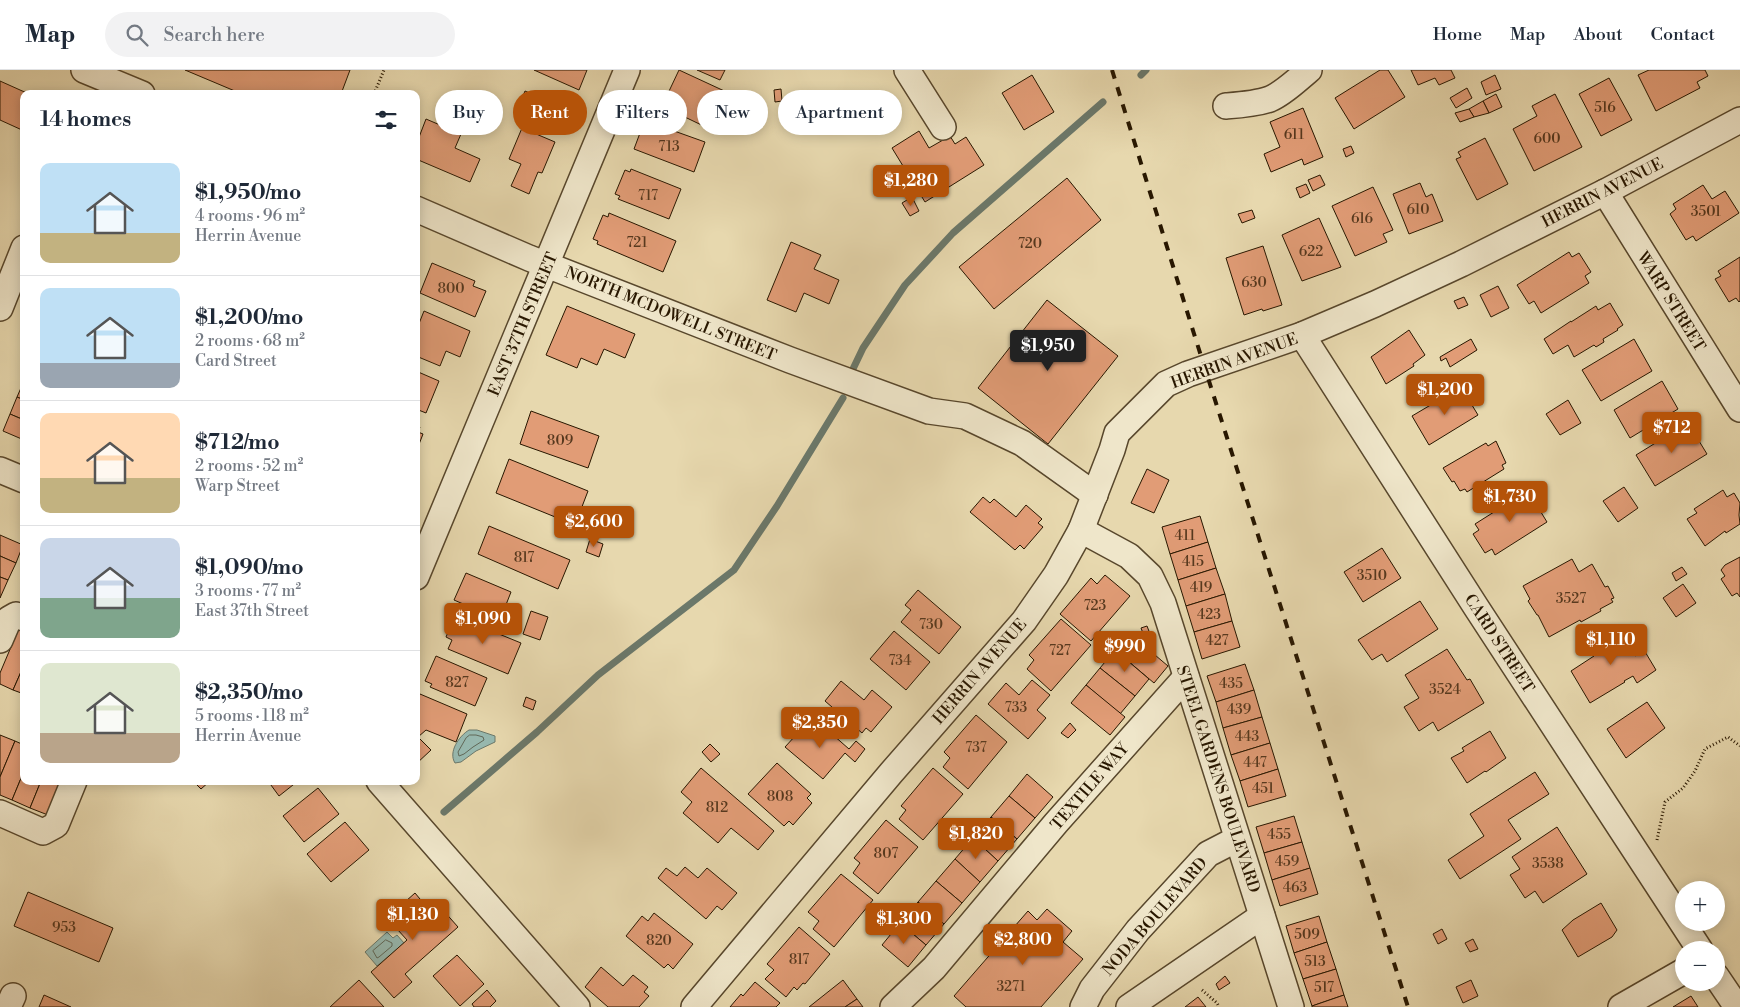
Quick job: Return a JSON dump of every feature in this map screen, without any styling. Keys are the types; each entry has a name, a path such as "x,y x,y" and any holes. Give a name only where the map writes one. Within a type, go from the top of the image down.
{"street":[{"name":"EAST 37TH STREET","path":"420,568 627,70"},
{"path":"907,70 943,127"},
{"path":"1226,106 1252,103 1271,98 1309,70"},
{"path":"92,77 130,90"},
{"name":"HERRIN AVENUE","path":"694,1007 891,773 1024,621 1056,574 1081,530 1117,433 1166,384 1176,378 1302,335 1375,304 1461,264 1605,192 1740,120"},
{"name":"WARP STREET","path":"1605,192 1740,409"},
{"name":"NORTH MCDOWELL STREET","path":"420,211 547,264 790,360 929,411 964,416 1022,444 1095,495"},
{"path":"0,308 20,258"},
{"name":"CARD STREET","path":"1302,335 1476,607 1694,941"},
{"path":"0,470 20,478"},
{"name":"STEEL GARDENS BOULEVARD","path":"1081,530 1129,556 1150,576 1163,603 1291,1007"},
{"path":"0,640 9,619 16,615 20,616"},
{"name":"TEXTILE WAY","path":"893,1007 934,968 1056,823 1186,677"},
{"path":"0,813 43,832 56,825 72,785"},
{"path":"383,785 577,1007"},
{"name":"NODA BOULEVARD","path":"1083,1007 1092,989 1127,945 1208,854 1237,839"},
{"path":"1129,1007 1262,916"},
{"path":"1621,1007 1675,976"},
{"path":"1725,989 1737,1007"}],"path":[{"path":"376,90 384,70"},
{"path":"1640,859 1656,842 1665,802 1683,788 1695,771 1705,749 1728,738 1740,746"},
{"path":"1202,990 1219,1007"}],"water":[{"path":"469,730 477,730 495,736 495,742 476,751 461,762 455,763 453,759 454,749 462,736"},
{"path":"387,932 393,938 397,935 404,943 377,966 365,952"}],"building":[{"path":"185,70 350,70 342,90 232,90"},
{"path":"534,70 587,70 579,90"},
{"path":"679,70 722,90 697,90 697,123 687,118 687,90 670,90"},
{"path":"697,70 725,70 720,80"},
{"path":"1380,70 1388,70 1405,97 1354,129 1335,98"},
{"path":"1411,70 1451,70 1455,78 1439,85 1435,78 1418,85"},
{"path":"1649,70 1705,70 1708,76 1697,82 1700,88 1656,111 1638,75"},
{"path":"1032,75 1054,112 1024,130 1002,93"},
{"path":"1495,75 1501,89 1486,95 1481,82"},
{"path":"1609,78 1632,120 1601,136 1579,94"},
{"path":"0,81 20,90 20,129 0,120"},
{"path":"1467,88 1472,98 1456,108 1450,98"},
{"path":"781,89 778,90 778,102 775,102 774,90"},
{"path":"1496,94 1502,107 1489,113 1483,101"},
{"path":"1555,94 1582,147 1534,171 1513,129 1537,116 1532,106"},
{"path":"1483,101 1489,113 1474,117 1469,109"},
{"path":"1303,108 1323,157 1304,165 1302,159 1271,172 1264,154 1280,147 1270,122"},
{"path":"1469,109 1474,117 1460,122 1455,113"},
{"path":"426,119 435,123 435,135 461,135 455,148 480,159 470,182 420,161 420,135"},
{"path":"919,131 929,148 950,136 955,144 966,137 984,165 925,202 892,148"},
{"path":"519,135 538,135 555,142 542,173 538,172 529,194 511,186 521,164 509,159"},
{"path":"639,135 685,135 705,142 694,172 634,149"},
{"path":"1485,138 1508,184 1477,200 1456,159 1461,157 1458,152"},
{"path":"1351,146 1354,153 1346,157 1343,149"},
{"path":"631,169 681,189 669,219 618,199 620,196 615,194 625,170 630,172"},
{"path":"1320,175 1325,185 1313,191 1308,180"},
{"path":"1067,178 1101,220 994,309 959,267"},
{"path":"1420,183 1426,197 1432,194 1443,221 1409,234 1393,194"},
{"path":"1306,184 1310,193 1300,198 1296,188"},
{"path":"1703,185 1712,199 1725,191 1739,213 1696,241 1693,236 1686,240 1670,214 1676,209 1673,204"},
{"path":"1373,187 1393,230 1383,234 1387,242 1355,256 1332,206"},
{"path":"912,197 919,211 910,216 902,203"},
{"path":"1252,210 1255,218 1242,223 1238,214"},
{"path":"609,213 676,241 663,272 597,244 598,241 593,239 603,215 608,217"},
{"path":"1319,218 1341,267 1302,281 1282,235"},
{"path":"791,242 821,255 814,269 839,280 829,304 804,293 796,312 767,300"},
{"path":"1263,246 1282,305 1244,315 1226,258"},
{"path":"1569,252 1572,257 1579,253 1591,272 1585,276 1589,283 1541,313 1534,301 1529,304 1517,285"},
{"path":"1740,257 1740,301 1736,298 1729,302 1715,279 1721,276 1718,271"},
{"path":"432,263 475,281 473,286 486,291 475,317 420,293"},
{"path":"1498,286 1509,308 1491,317 1480,295"},
{"path":"1464,297 1468,305 1458,309 1454,301"},
{"path":"1047,300 1118,356 1048,444 978,388"},
{"path":"1610,303 1623,325 1618,330 1603,339 1604,342 1596,347 1594,345 1574,357 1568,345 1553,354 1544,339 1596,306 1598,310"},
{"path":"567,306 635,334 625,358 604,349 597,365 581,358 577,368 546,355"},
{"path":"424,311 470,331 460,357 446,351 440,366 420,358 420,321"},
{"path":"1409,330 1425,355 1413,364 1414,366 1386,384 1371,357"},
{"path":"1471,339 1477,350 1450,367 1446,358 1441,361 1440,357"},
{"path":"1634,339 1652,371 1601,401 1582,370"},
{"path":"420,373 439,381 426,413 420,411"},
{"path":"1662,381 1678,409 1630,438 1614,410"},
{"path":"1461,387 1478,415 1429,445 1412,416"},
{"path":"17,397 20,398 20,418 10,414"},
{"path":"1568,400 1581,423 1560,435 1546,414"},
{"path":"531,411 599,436 588,468 520,444"},
{"path":"10,414 20,418 20,438 3,431"},
{"path":"1688,423 1707,454 1655,486 1636,455"},
{"path":"1496,441 1506,463 1502,465 1504,469 1467,492 1465,489 1460,491 1443,468 1486,443 1488,446"},
{"path":"509,459 588,491 575,525 496,493"},
{"path":"1147,469 1169,480 1154,513 1131,503"},
{"path":"1624,487 1638,508 1618,522 1603,501"},
{"path":"1532,488 1540,501 1536,504 1547,522 1495,555 1492,549 1485,553 1473,534 1479,530 1475,524"},
{"path":"1723,490 1727,497 1734,493 1740,503 1740,524 1726,533 1725,531 1705,546 1687,519 1697,513 1694,509"},
{"path":"983,497 990,503 994,499 1016,517 1026,505 1042,519 1038,523 1043,527 1024,549 1020,545 1015,550 970,512"},
{"path":"1200,516 1208,542 1170,554 1162,527"},
{"path":"489,526 570,560 558,589 478,554"},
{"path":"0,535 20,544 20,553 16,563 0,556"},
{"path":"590,539 603,544 599,557 586,552"},
{"path":"1208,542 1216,568 1178,580 1170,554"},
{"path":"1382,548 1401,578 1363,602 1344,572"},
{"path":"0,556 16,563 8,580 0,577"},
{"path":"1740,557 1740,597 1737,593 1732,596 1721,579 1725,576 1721,570 1725,565"},
{"path":"1572,559 1579,572 1592,564 1605,587 1608,586 1614,598 1611,599 1613,602 1581,622 1580,620 1549,637 1538,615 1528,601 1530,599 1523,586"},
{"path":"1682,567 1687,574 1676,581 1672,573"},
{"path":"1216,568 1225,594 1186,606 1178,580"},
{"path":"466,573 511,592 500,620 454,600"},
{"path":"1105,575 1130,596 1091,641 1060,614 1091,578 1097,584"},
{"path":"0,577 8,580 0,598"},
{"path":"1683,584 1696,603 1676,617 1663,598"},
{"path":"918,590 961,627 939,654 901,622 911,610 905,605"},
{"path":"1225,594 1232,621 1194,632 1186,606"},
{"path":"1420,601 1438,629 1387,662 1382,654 1372,660 1358,640"},
{"path":"531,611 548,617 540,640 523,634"},
{"path":"455,616 521,643 508,674 448,649 452,640 446,637"},
{"path":"1061,619 1091,645 1051,691 1027,669 1034,660 1029,655"},
{"path":"1232,621 1240,647 1202,659 1194,632"},
{"path":"1147,626 1152,639 1146,641 1141,628"},
{"path":"1615,626 1635,656 1644,650 1656,670 1637,683 1633,676 1590,703 1571,671 1594,656 1587,644"},
{"path":"20,628 20,674 13,690 0,684 0,673"},
{"path":"894,631 930,662 906,690 870,659"},
{"path":"1129,633 1168,666 1154,683 1115,650"},
{"path":"1447,649 1467,680 1470,679 1484,703 1438,731 1433,722 1419,731 1404,707 1419,698 1405,675"},
{"path":"1115,650 1149,679 1135,696 1100,668"},
{"path":"436,656 487,678 475,706 430,687 432,684 425,681"},
{"path":"1245,664 1254,690 1216,702 1207,676"},
{"path":"1100,668 1135,696 1120,714 1086,685"},
{"path":"20,674 20,693 13,690"},
{"path":"1032,680 1050,695 1037,710 1046,718 1028,739 988,704 1006,683 1019,695"},
{"path":"841,681 864,700 872,690 892,707 871,732 866,728 862,733 825,701"},
{"path":"1086,685 1125,717 1110,735 1071,703"},
{"path":"1254,690 1262,717 1223,728 1216,702"},
{"path":"420,694 467,714 456,742 426,730 420,735"},
{"path":"526,697 536,701 533,710 523,706"},
{"path":"1647,702 1665,728 1626,758 1607,729"},
{"path":"976,715 1007,742 968,789 943,767 950,758 944,752"},
{"path":"1262,717 1270,743 1231,755 1223,728"},
{"path":"797,721 816,737 824,727 849,749 856,741 865,749 855,762 845,753 823,779 785,747 796,735 790,730"},
{"path":"1070,723 1076,730 1068,738 1061,733"},
{"path":"1490,731 1506,758 1467,783 1451,758 1464,751 1462,748"},
{"path":"0,735 15,741 0,777"},
{"path":"420,739 431,750 420,760"},
{"path":"15,741 20,743 20,781 12,800 0,795 0,777"},
{"path":"1270,743 1278,769 1240,781 1231,755"},
{"path":"710,744 720,754 711,762 702,752"},
{"path":"777,763 811,794 807,798 812,803 793,825 789,821 784,826 748,794"},
{"path":"701,768 774,831 758,850 731,828 718,843 683,813 692,802 681,792"},
{"path":"933,768 963,794 923,840 899,819 906,810 901,806"},
{"path":"1278,769 1286,796 1248,807 1240,781"},
{"path":"1535,772 1549,794 1508,820 1521,839 1460,879 1448,860 1484,836 1470,814"},
{"path":"1027,774 1053,797 1035,818 1009,796"},
{"path":"20,781 20,785 39,785 30,808 12,800"},
{"path":"39,785 60,785 48,815 30,808"},
{"path":"197,785 206,785 201,789"},
{"path":"271,785 293,785 279,796"},
{"path":"318,788 339,814 304,842 283,816"},
{"path":"1009,796 1035,818 1017,839 991,817"},
{"path":"1294,816 1302,842 1264,853 1256,827"},
{"path":"991,817 1017,839 998,861 973,838"},
{"path":"886,820 918,847 878,894 853,873 860,863 854,858"},
{"path":"345,822 369,850 331,882 307,854"},
{"path":"1557,827 1587,874 1543,903 1535,891 1525,898 1510,875 1520,869 1512,857"},
{"path":"973,838 998,861 980,882 955,859"},
{"path":"1302,842 1310,868 1272,880 1264,853"},
{"path":"955,859 980,882 962,903 936,881"},
{"path":"685,867 698,878 707,868 737,893 722,910 717,906 706,919 658,878 666,868 677,876"},
{"path":"1310,868 1318,894 1280,906 1272,880"},
{"path":"841,874 873,900 834,947 813,929 819,921 808,912"},
{"path":"936,881 962,903 944,924 918,902"},
{"path":"28,892 113,928 99,962 14,926"},
{"path":"415,893 425,905 430,901 439,911 442,909 458,927 405,974 412,982 394,998 371,972 407,940 387,918"},
{"path":"918,902 944,924 926,945 900,923"},
{"path":"1601,903 1617,930 1612,937 1578,957 1562,930 1573,920"},
{"path":"1047,909 1072,931 1063,942 1083,959 1041,1007 966,1007 954,996 1028,911 1037,920"},
{"path":"654,913 693,944 673,969 668,964 664,968 626,936 642,916 648,921"},
{"path":"1319,916 1327,942 1294,953 1286,926"},
{"path":"900,923 926,945 908,967 882,945"},
{"path":"799,927 830,954 805,984 803,983 797,990 794,987 786,997 765,979 774,970 767,964"},
{"path":"1442,929 1447,939 1438,944 1433,934"},
{"path":"1473,939 1478,949 1470,952 1465,943"},
{"path":"1327,942 1336,969 1303,979 1294,953"},
{"path":"457,955 484,984 460,1006 433,976"},
{"path":"601,967 623,986 633,975 648,987 644,992 649,996 639,1007 608,1007 585,987"},
{"path":"1336,969 1344,995 1312,1006 1303,979"},
{"path":"1225,976 1230,983 1219,990 1216,984"},
{"path":"359,980 384,1007 330,1007"},
{"path":"843,980 857,999 845,1007 809,1007"},
{"path":"1471,980 1478,996 1463,1003 1456,987"},
{"path":"755,982 780,1003 776,1007 730,1007 741,994 743,996"},
{"path":"487,990 496,1001 490,1007 474,1007 472,1004"},
{"path":"44,995 71,1007 39,1007"},
{"path":"1344,995 1348,1007 1312,1007 1312,1006"},
{"path":"1691,996 1698,1007 1673,1007"},
{"path":"1198,997 1206,1007 1185,1007"},
{"path":"857,999 863,1007 845,1007"}],"waterway":[{"path":"1141,75 1146,70"},
{"path":"852,371 863,348 905,285 953,233 1103,102"},
{"path":"444,812 537,732 598,675 734,570 777,506 843,398"}],"railway":[{"path":"1112,70 1408,1007"}]}
